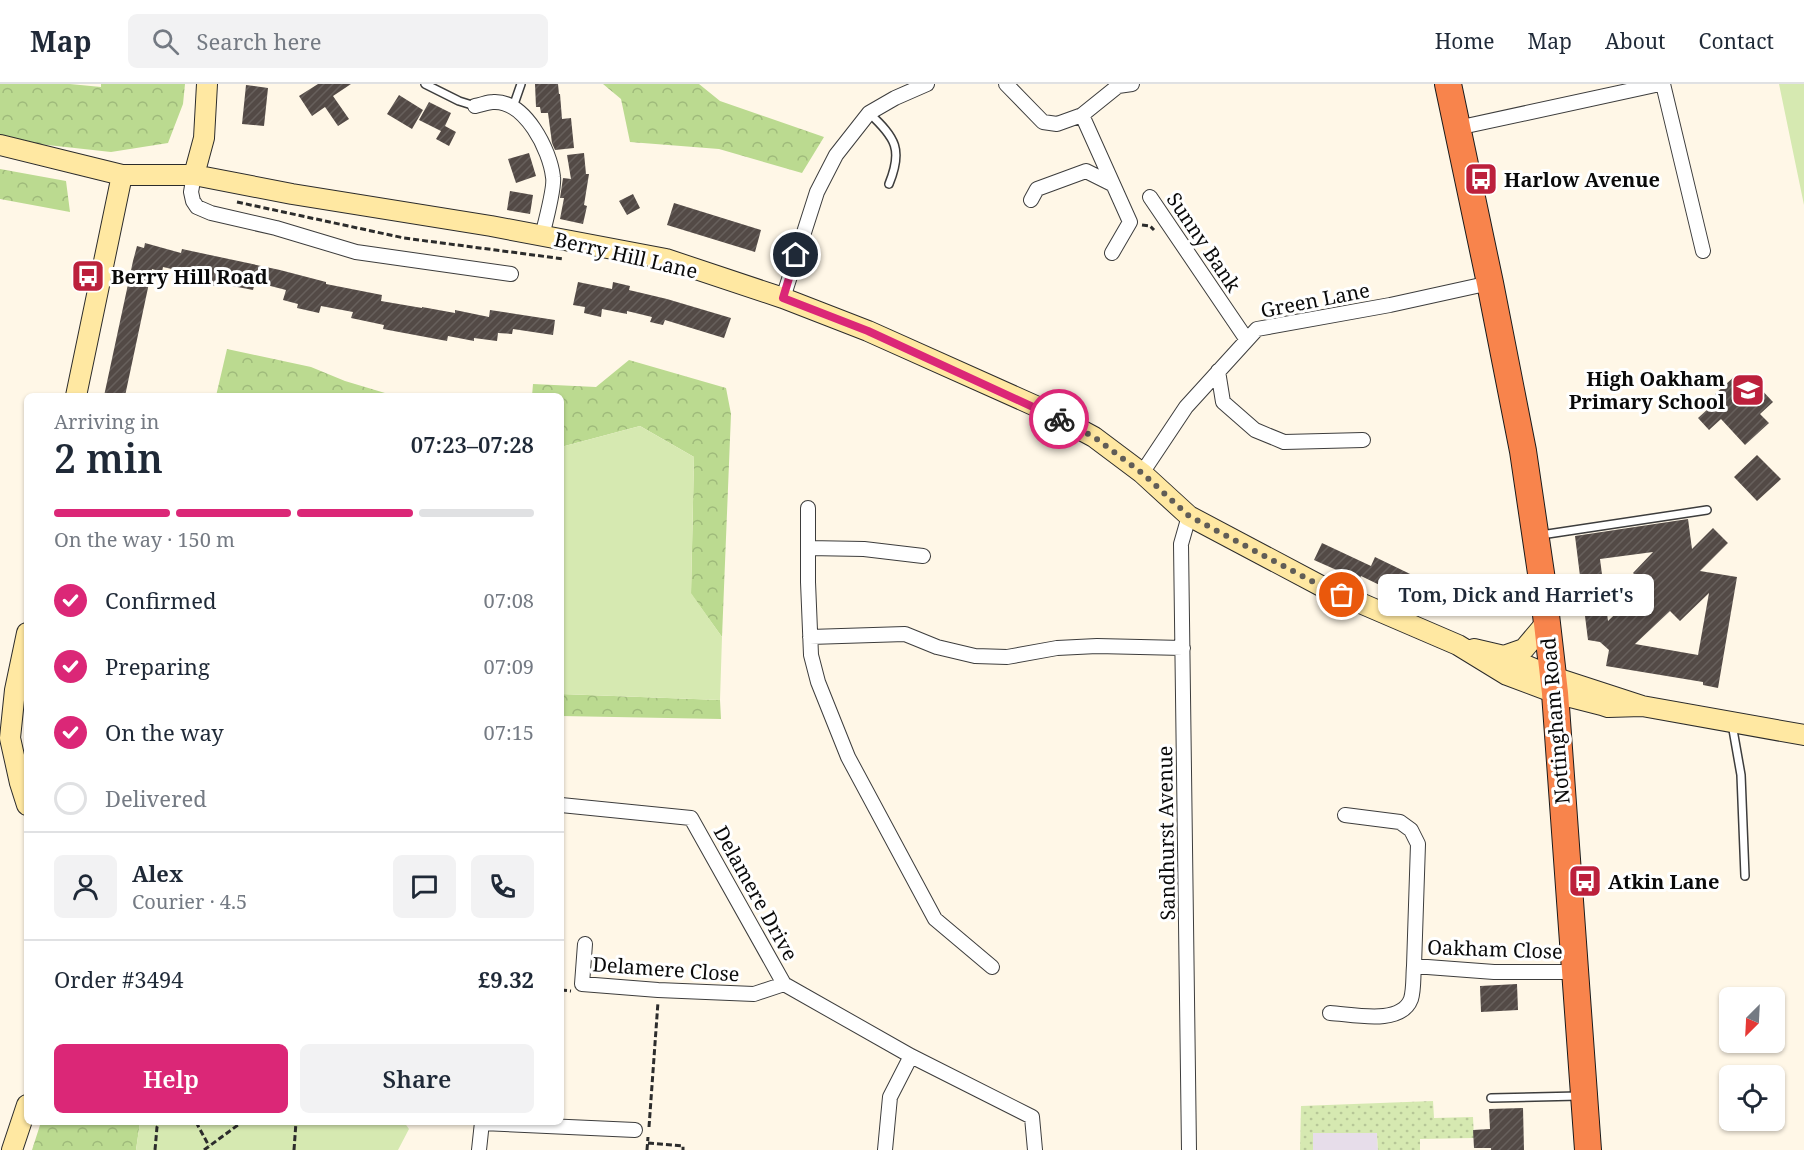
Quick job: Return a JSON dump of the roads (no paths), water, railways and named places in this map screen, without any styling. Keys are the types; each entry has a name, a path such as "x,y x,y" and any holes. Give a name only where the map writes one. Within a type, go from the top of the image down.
{"highway":[{"name":"Nottingham Road","path":"1448,84 1523,452 1542,580 1554,685 1588,1150"}],"street":[{"path":"207,84 204,138 194,175 191,197 197,207 356,252 510,274"},
{"path":"783,298 817,192 836,155 869,113 927,84"},
{"path":"1006,84 1043,122 1057,124 1082,115 1118,86 1132,84"},
{"path":"1458,128 1662,84 1703,251"},
{"path":"475,106 494,102 513,107 524,115 545,150 554,178 542,236"},
{"path":"1082,115 1130,222 1112,253"},
{"name":"Berry Hill Lane","path":"0,145 122,175 194,175 292,194 491,226 666,259 783,298 868,331 1040,408 1094,437 1142,473 1189,516 1323,587 1458,645 1500,672 1554,685"},
{"path":"1031,200 1037,189 1086,171 1112,184"},
{"path":"77,393 122,175"},
{"name":"Sunny Bank","path":"1150,197 1247,340"},
{"name":"Green Lane","path":"1142,473 1186,407 1257,329 1390,305 1490,283"},
{"path":"1218,371 1224,402 1255,430 1284,442 1363,440"},
{"path":"808,508 811,656 818,682 848,757 935,919 992,967"},
{"name":"Sandhurst Avenue","path":"1189,516 1181,544 1189,1150"},
{"path":"808,548 864,549 923,556"},
{"path":"1504,656 1524,649 1546,623"},
{"path":"810,637 905,634 937,647 975,656 1007,657 1057,648 1097,646 1183,648"},
{"name":"Berry Hill Lane","path":"1458,645 1504,656 1554,685"},
{"path":"24,647 15,690 10,738 24,796"},
{"path":"1554,685 1642,706 1804,735"},
{"name":"Delamere Drive","path":"564,805 691,818 784,984 911,1056 1032,1117 1035,1150"},
{"name":"Oakham Close","path":"1330,1013 1388,1017 1402,1010 1411,999 1414,966 1418,844 1411,830 1400,822 1345,815"},
{"name":"Delamere Close","path":"585,944 582,984 754,994 784,984"},
{"name":"Oakham Close","path":"1414,966 1494,972 1575,972"},
{"path":"885,1150 890,1097 911,1056"},
{"path":"12,1150 24,1114"},
{"path":"479,1150 482,1125"},
{"path":"539,1125 635,1130"}],"lane":[{"path":"424,84 475,106"},
{"path":"513,107 521,84"},
{"path":"869,113 891,136 895,147 895,168 889,184"},
{"path":"1536,536 1707,510"},
{"path":"1732,721 1741,775 1745,876"},
{"path":"1491,1098 1584,1096"}],"place":[{"name":"Harlow Avenue","path":"1481,179"},
{"name":"Berry Hill Road","path":"88,276"},
{"name":"High Oakham Primary School","path":"1748,390"},
{"name":"Tom, Dick and Harriet's","path":"1342,595"},
{"name":"Atkin Lane","path":"1585,881"}]}
